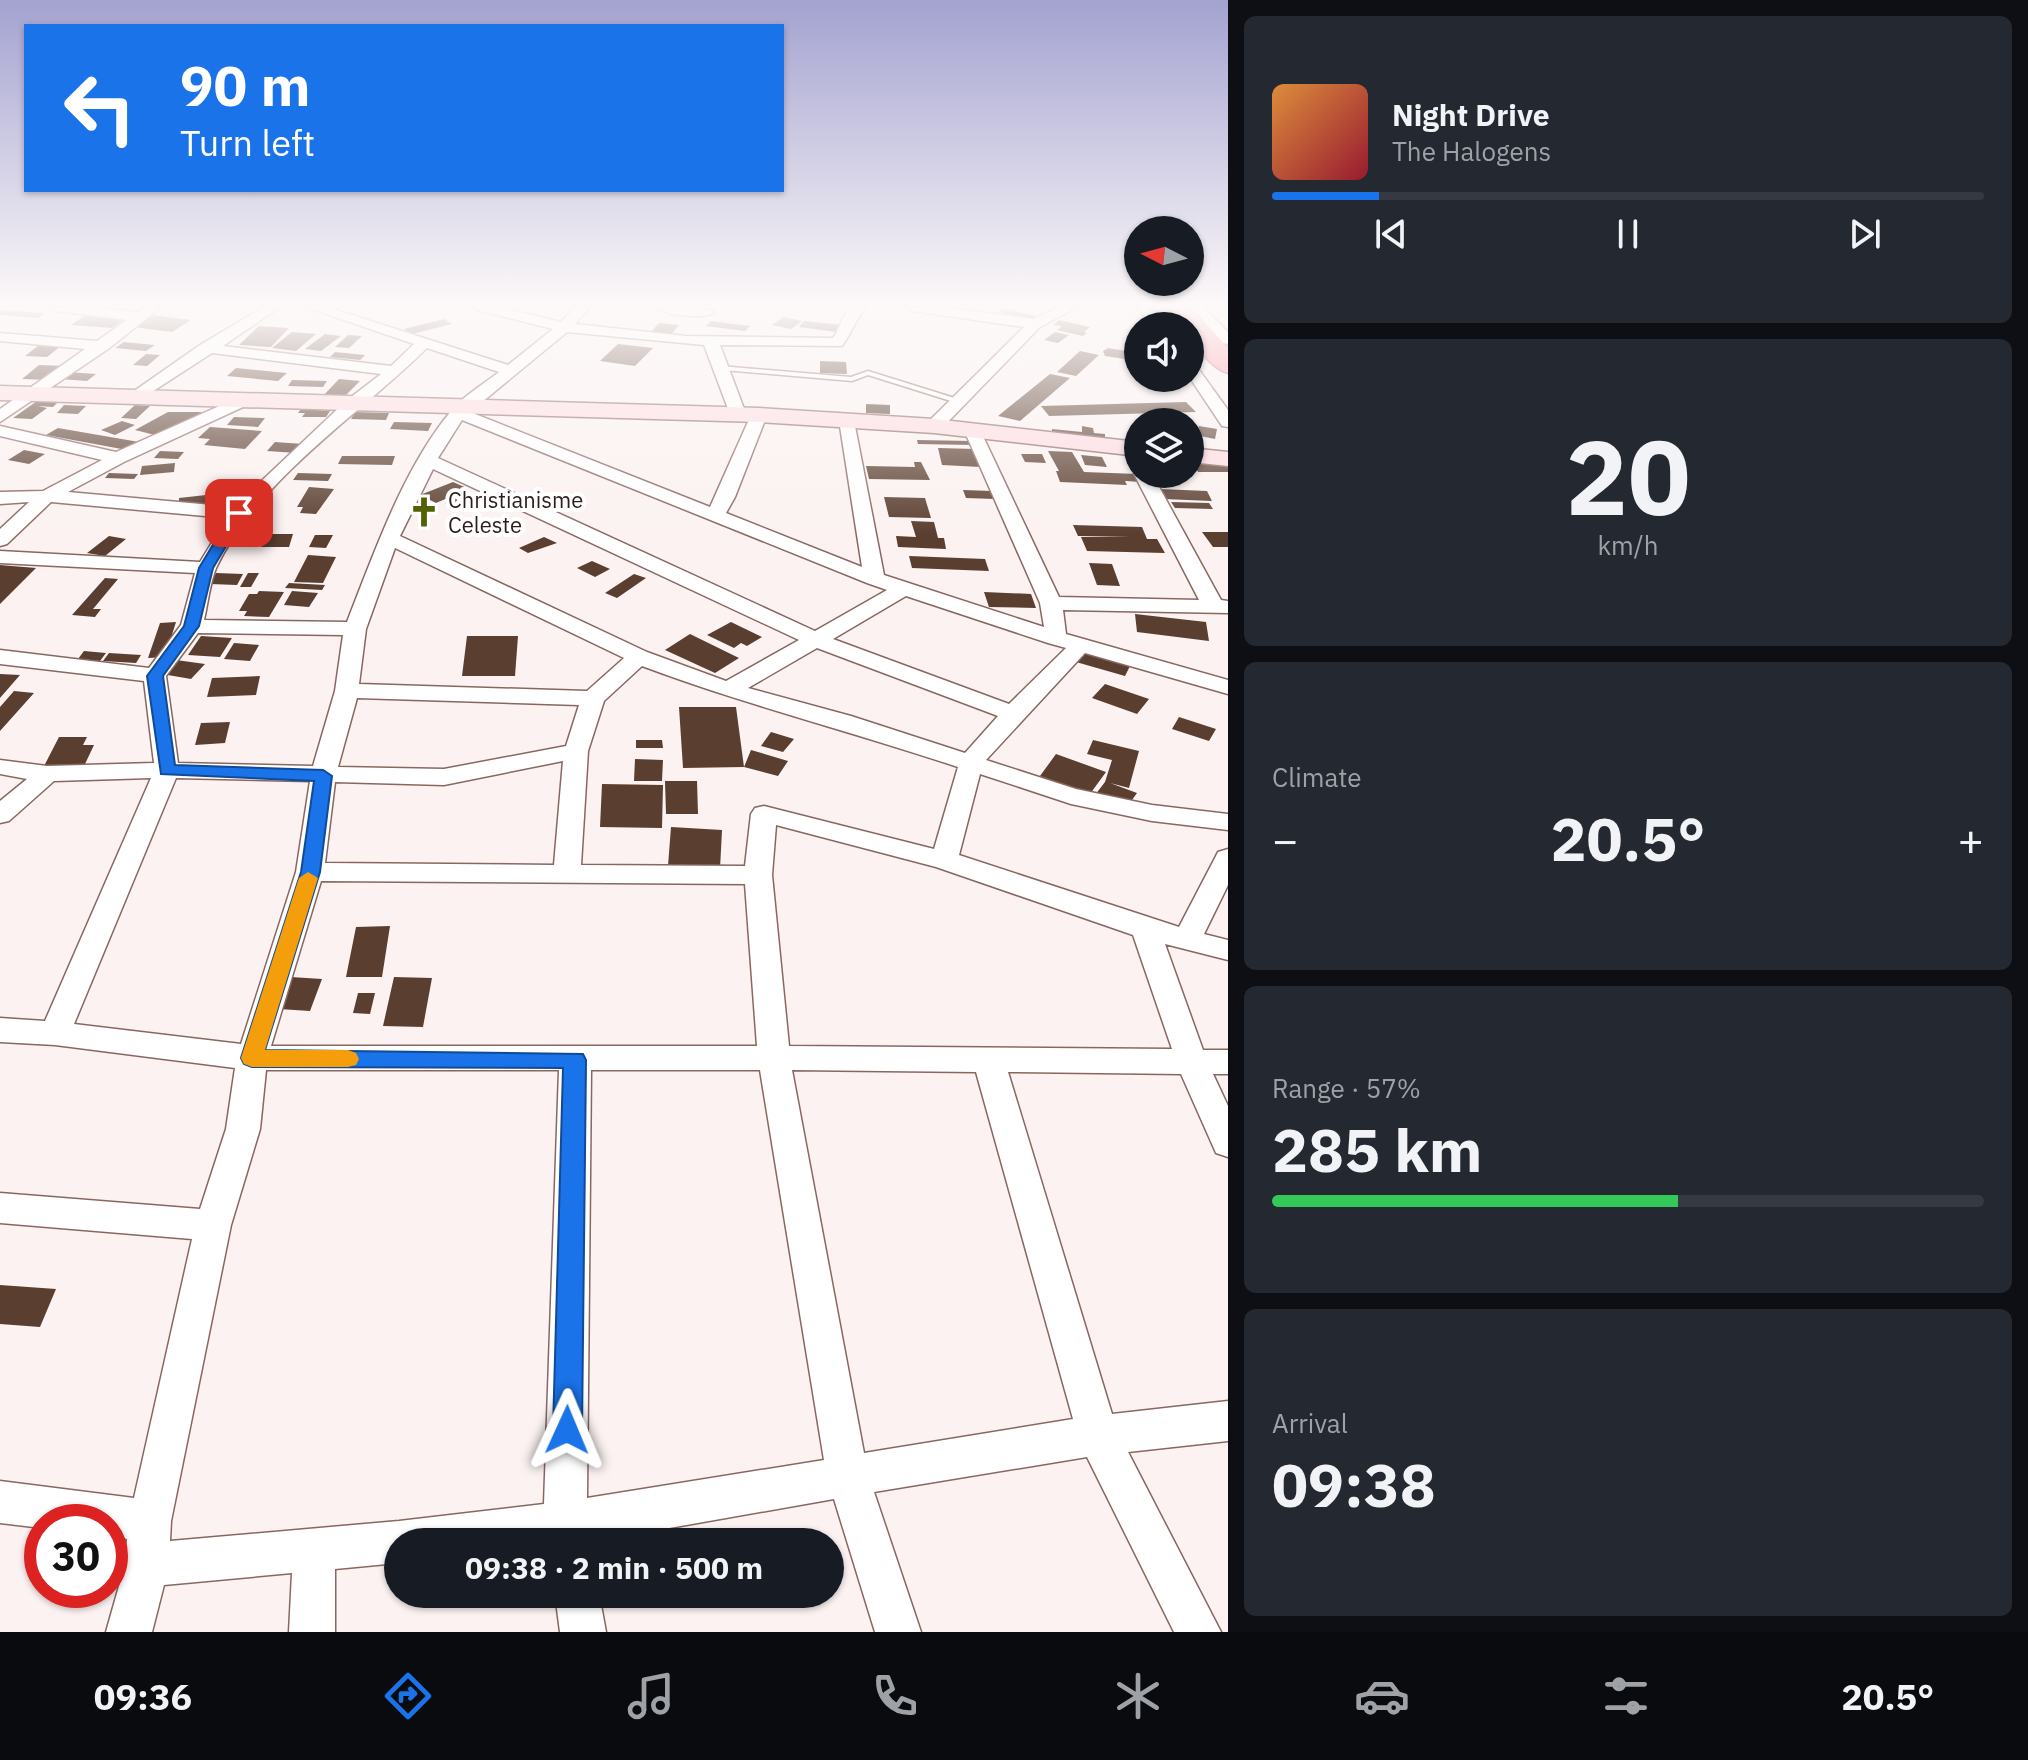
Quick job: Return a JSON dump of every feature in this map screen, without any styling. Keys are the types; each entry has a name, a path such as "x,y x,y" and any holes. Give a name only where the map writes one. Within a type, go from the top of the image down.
{"main road":[{"path":"14,392 250,398 462,410 749,414 934,426 1124,452"},
{"path":"1204,456 1228,459"}],"street":[{"path":"135,396 154,383"},
{"path":"55,1033 167,770 155,676 192,626 206,568 239,513 352,404 379,383"},
{"path":"129,1632 147,1565 150,1521 213,1225 243,1129 252,1058 310,872 323,776 347,691 355,629 389,538 428,460 462,410 494,383"},
{"path":"715,515 726,497 749,414 732,383"},
{"path":"934,426 974,383"},
{"path":"1204,387 1228,422"},
{"path":"0,417 14,392"},
{"path":"0,540 47,496 118,458 250,398"},
{"path":"462,410 874,579 1056,638 1228,687"},
{"path":"847,420 874,579"},
{"path":"972,430 1051,603 1056,638"},
{"path":"0,431 118,458"},
{"path":"428,460 816,640 1013,713"},
{"path":"1151,488 1221,607"},
{"path":"0,498 47,496 239,513"},
{"path":"389,538 639,657 728,690 972,760 1071,796 1112,806 1228,822"},
{"path":"0,557 206,568"},
{"path":"728,690 904,589"},
{"path":"1051,603 1221,607"},
{"path":"192,626 355,629"},
{"path":"944,860 972,760 1013,713 1081,645"},
{"path":"0,657 155,676"},
{"path":"567,876 576,751 593,698 639,657"},
{"path":"347,691 593,698"},
{"path":"0,767 47,774 167,770 444,777 576,751"},
{"path":"0,815 47,774"},
{"path":"898,1632 848,1478 774,1058 758,875 764,814 944,860 1145,929 1228,950"},
{"path":"1187,939 1228,858"},
{"path":"310,872 758,875"},
{"path":"1145,929 1192,1062 1228,1143"},
{"path":"0,1030 55,1033 252,1058 1228,1062"},
{"path":"567,1528 575,1060"},
{"path":"988,1060 1098,1435 1198,1632"},
{"path":"0,1208 213,1225"},
{"path":"588,1528 848,1478 1098,1435 1228,1421"},
{"path":"0,1502 150,1521"},
{"path":"147,1565 384,1544"},
{"path":"312,1632 314,1552"},
{"path":"579,1608 583,1632"}],"lane":[{"path":"901,383 957,400"}],"building":[{"path":"290,383 326,383 323,387 288,386"},
{"path":"335,383 358,383 341,400 322,397"},
{"path":"1039,383 1064,383 1020,421 998,416"},
{"path":"37,401 59,401 53,407 38,406 47,408 32,419 13,418"},
{"path":"1186,402 1192,408 1124,408 1124,414 1049,416 1041,406"},
{"path":"866,404 890,405 890,414 866,413"},
{"path":"64,405 86,406 78,414 57,413"},
{"path":"135,405 150,406 136,419 121,418"},
{"path":"301,409 330,411 326,417 302,417 305,413 298,413"},
{"path":"168,412 202,412 159,436 135,430"},
{"path":"355,412 389,413 386,420 351,419"},
{"path":"234,417 265,418 258,427 227,425"},
{"path":"122,421 135,425 115,435 101,430"},
{"path":"394,422 432,423 428,431 390,429"},
{"path":"1082,426 1093,428 1094,433 1105,434 1105,440 1052,435 1052,429 1082,432"},
{"path":"210,427 262,431 245,449 204,445 210,439 198,438"},
{"path":"1204,427 1217,429 1215,439 1204,437"},
{"path":"58,428 139,442 127,450 46,435"},
{"path":"917,440 971,441 973,445 918,444"},
{"path":"275,442 303,444 297,453 267,451"},
{"path":"938,448 975,449 981,467 942,465"},
{"path":"24,450 45,454 29,464 8,460"},
{"path":"160,451 184,452 178,459 154,458"},
{"path":"1048,451 1072,452 1084,472 1124,473 1124,485 1060,482 1056,471 1059,471"},
{"path":"1021,454 1042,454 1046,463 1025,462"},
{"path":"1081,455 1102,457 1107,467 1085,465"},
{"path":"342,456 395,456 392,465 338,464"},
{"path":"914,462 921,462 930,480 869,479 866,466 915,467"},
{"path":"1204,462 1228,463 1228,472 1204,472"},
{"path":"175,463 174,472 140,475 142,466"},
{"path":"109,473 138,474 134,479 105,478"},
{"path":"298,473 332,474 328,481 293,480"},
{"path":"453,482 469,489 436,503 420,495"},
{"path":"309,487 334,489 316,514 300,513 303,507 297,507"},
{"path":"1160,489 1207,491 1212,501 1164,499"},
{"path":"963,490 992,491 995,499 966,498"},
{"path":"469,493 483,500 460,510 445,503"},
{"path":"206,495 206,504 179,506 179,498"},
{"path":"884,497 925,498 931,518 889,517"},
{"path":"1171,502 1209,503 1213,509 1175,508"},
{"path":"269,510 271,528 248,530 247,512"},
{"path":"911,521 934,522 938,538 944,538 946,549 898,547 896,536 916,537"},
{"path":"1073,525 1142,527 1147,539 1157,539 1165,553 1087,551 1081,537 1131,537 1078,536"},
{"path":"229,532 263,533 256,547 249,547 254,537 227,537"},
{"path":"1202,532 1228,532 1228,547 1213,547"},
{"path":"265,534 293,534 289,547 261,547"},
{"path":"315,535 333,535 326,548 309,547"},
{"path":"109,536 126,539 105,556 87,553"},
{"path":"544,537 557,543 528,553 519,548"},
{"path":"308,555 336,557 323,583 294,582"},
{"path":"909,556 985,559 989,571 912,568"},
{"path":"592,561 610,569 595,577 577,568"},
{"path":"1089,563 1112,564 1120,586 1097,585"},
{"path":"0,565 36,568 0,604"},
{"path":"216,573 243,574 237,585 210,584"},
{"path":"248,573 259,573 251,587 240,587"},
{"path":"634,574 646,578 617,598 605,593"},
{"path":"105,578 118,579 93,609 101,609 95,617 72,615"},
{"path":"289,583 325,585 322,590 285,588"},
{"path":"259,591 284,592 269,617 244,616 247,611 239,611 249,594"},
{"path":"292,591 318,593 309,607 284,605"},
{"path":"984,592 1031,594 1036,608 989,607"},
{"path":"1135,614 1206,622 1209,641 1137,632"},
{"path":"176,622 165,657 148,658 160,623"},
{"path":"731,622 762,637 747,646 741,643 734,648 707,635"},
{"path":"690,634 739,658 715,673 665,650"},
{"path":"201,636 232,638 220,657 188,655"},
{"path":"467,636 518,636 515,676 462,676"},
{"path":"234,643 259,645 250,661 224,659"},
{"path":"84,651 106,653 100,661 78,659"},
{"path":"1082,652 1130,666 1125,676 1076,662"},
{"path":"109,653 141,655 136,663 103,661"},
{"path":"176,660 205,664 191,679 162,674"},
{"path":"0,674 20,675 0,698"},
{"path":"260,676 256,695 207,697 212,678"},
{"path":"1105,684 1149,699 1137,714 1092,698"},
{"path":"14,691 34,693 0,731 0,707"},
{"path":"679,707 736,707 744,767 683,768"},
{"path":"1179,717 1216,729 1209,741 1172,729"},
{"path":"230,722 225,743 195,745 201,723"},
{"path":"771,732 794,739 783,752 761,746"},
{"path":"59,737 87,737 83,745 94,745 85,764 74,764 72,768 43,768"},
{"path":"636,740 662,740 663,748 636,748"},
{"path":"1093,740 1139,751 1129,788 1110,783 1137,793 1127,807 1095,795 1105,782 1112,760 1087,754"},
{"path":"751,750 788,761 778,776 744,767"},
{"path":"1056,754 1106,772 1090,794 1040,776"},
{"path":"635,759 663,760 662,781 634,781"},
{"path":"665,781 697,781 698,814 666,814"},
{"path":"602,784 663,785 662,828 600,827"},
{"path":"671,827 722,830 720,869 668,866"},
{"path":"390,926 382,977 346,977 356,927"},
{"path":"291,977 322,979 310,1011 279,1009"},
{"path":"394,977 432,978 423,1027 383,1026"},
{"path":"358,993 375,993 370,1014 353,1013"},
{"path":"0,1285 56,1289 40,1327 0,1324"}],"slow traffic":[{"path":"308,878 252,1058 348,1059"}],"place":[{"name":"Christianisme Celeste","path":"424,512"}],"route":[{"path":"239,513 206,568 192,626 155,676 167,770 323,776 310,872 252,1058 575,1060 567,1430"}]}
